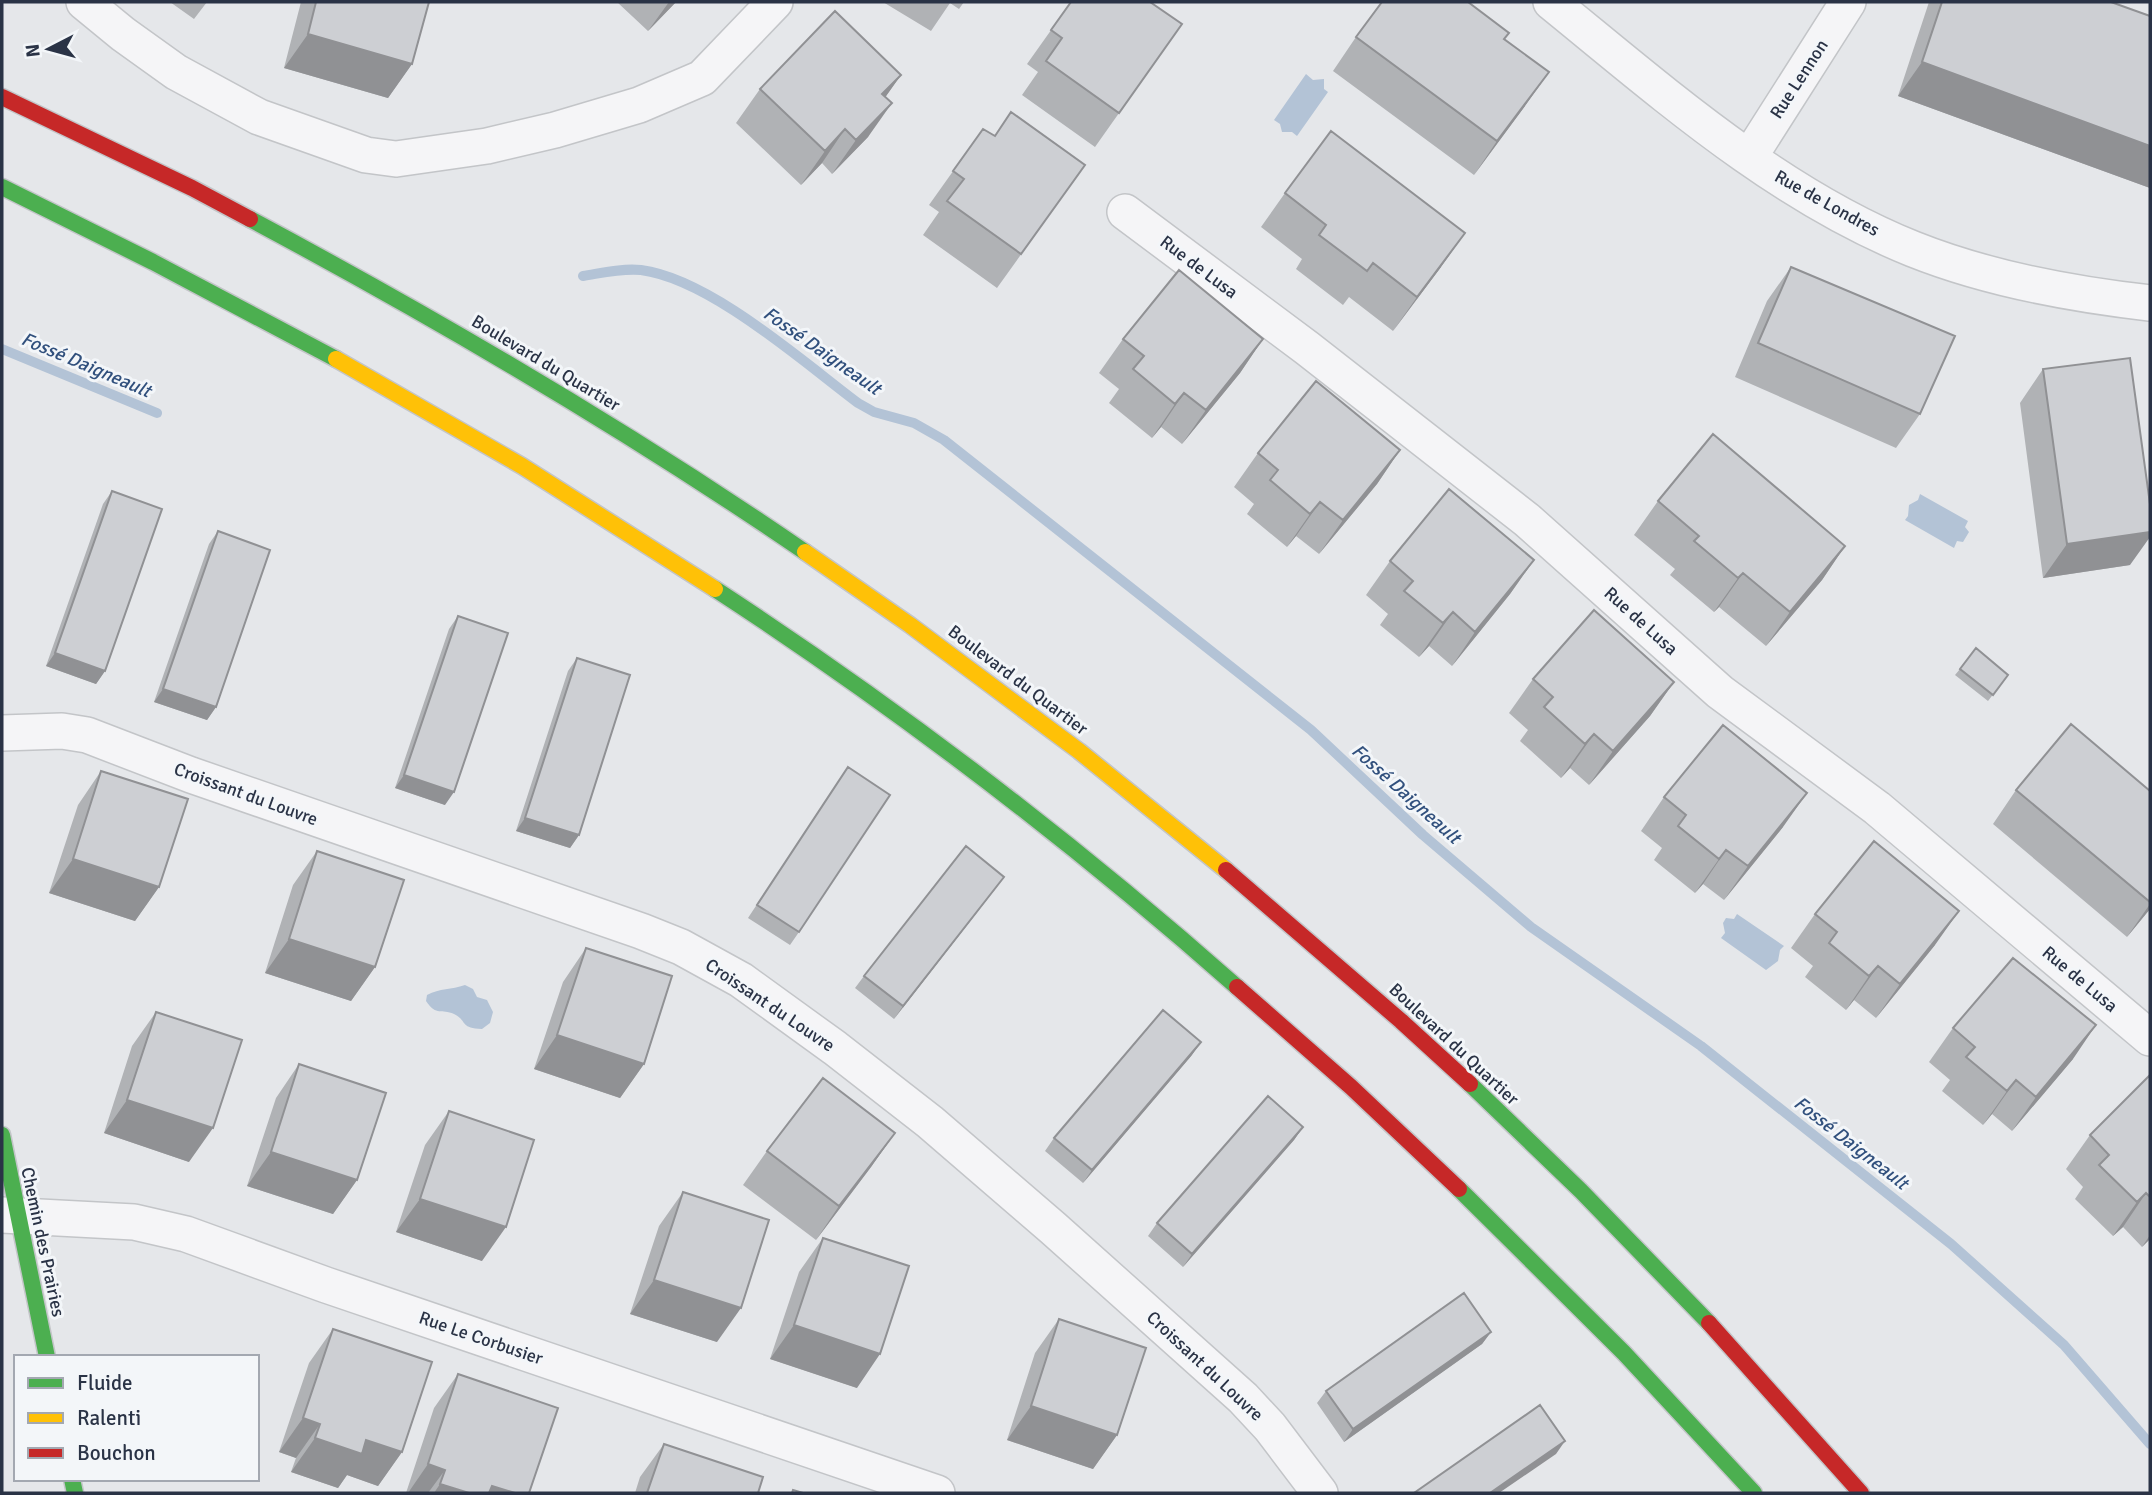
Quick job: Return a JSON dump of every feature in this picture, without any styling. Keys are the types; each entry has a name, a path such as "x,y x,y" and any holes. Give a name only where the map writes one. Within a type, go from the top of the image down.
{"main road":[{"name":"Boulevard du Quartier","path":"2,97 288,237 518,367 797,545 1006,694 1115,777 1277,910 1486,1098 1700,1313 1861,1493"},
{"path":"2,187 205,287 345,362 469,433 670,559 803,648 955,758 1164,923 1272,1015 1411,1141 1593,1321 1754,1493"},
{"name":"Chemin des Prairies","path":"2,1135 10,1216 46,1355"}],"street":[{"path":"84,2 176,72 259,117 366,155 396,159 487,146 555,130 639,105 702,78 775,2"},
{"name":"Rue de Londres","path":"1551,2 1693,117 1783,180 1853,220 1913,249 1980,272 2045,287 2150,303"},
{"name":"Rue Lennon","path":"1750,156 1848,2"},
{"name":"Rue de Lusa","path":"1125,212 1307,348 1520,514 1720,692 1877,808 2150,1038"},
{"name":"Croissant du Louvre","path":"2,733 62,730 87,735 191,775 641,931 709,961 782,1009 901,1099 1053,1228 1256,1411 1320,1493"},
{"name":"Rue Le Corbusier","path":"10,1216 134,1222 186,1234 315,1282 937,1493"}],"water":[{"path":"1306,74 1313,80 1324,79 1324,89 1328,92 1297,136 1292,132 1282,132 1280,124 1274,120"},
{"path":"1920,494 1968,521 1965,527 1969,532 1963,542 1957,541 1954,548 1905,520 1909,505 1918,500"},
{"path":"1737,914 1784,946 1780,950 1778,961 1766,970 1721,938 1725,933 1723,923 1726,918 1734,919"},
{"path":"465,985 473,989 477,997 487,1000 493,1012 490,1023 482,1029 467,1026 450,1012 436,1011 426,1001 427,995"}],"building":[{"path":"316,2 429,2 412,64 308,34"},
{"path":"1071,2 1150,2 1182,24 1119,113 1046,61 1062,38 1051,30"},
{"path":"1382,2 1468,2 1509,33 1504,39 1549,72 1497,141 1356,37"},
{"path":"1942,2 2111,2 2150,16 2150,146 1922,62"},
{"path":"835,11 901,75 882,94 892,103 856,140 845,129 825,151 760,89"},
{"path":"1011,112 1085,165 1021,254 947,201 964,179 953,171 983,129 995,136"},
{"path":"1331,131 1465,233 1417,297 1373,263 1367,271 1319,235 1326,225 1285,193"},
{"path":"1791,267 1955,336 1920,414 1758,343"},
{"path":"1179,270 1263,339 1206,410 1184,393 1175,404 1133,369 1144,356 1123,339"},
{"path":"2130,358 2150,504 2150,532 2067,544 2043,369"},
{"path":"1316,381 1400,450 1343,520 1320,502 1310,514 1270,480 1278,470 1258,453"},
{"path":"1713,434 1845,546 1790,612 1743,573 1738,578 1694,541 1699,536 1658,501"},
{"path":"1449,489 1534,560 1475,632 1453,612 1443,623 1404,591 1413,581 1390,561"},
{"path":"112,491 162,509 105,671 55,653"},
{"path":"218,531 270,550 216,707 163,689"},
{"path":"1594,610 1674,682 1613,751 1594,734 1585,744 1544,707 1553,697 1533,679"},
{"path":"458,616 508,633 454,792 404,775"},
{"path":"1976,648 2008,675 1993,695 1960,669"},
{"path":"577,658 630,675 579,835 525,818"},
{"path":"2071,724 2150,791 2150,902 2016,790"},
{"path":"1723,725 1807,793 1748,866 1726,850 1719,859 1678,826 1686,815 1664,797"},
{"path":"848,767 890,795 799,932 757,905"},
{"path":"101,771 188,799 159,887 73,859"},
{"path":"1874,841 1959,911 1900,984 1878,966 1869,976 1829,943 1837,932 1815,914"},
{"path":"966,846 1004,877 903,1006 864,976"},
{"path":"317,851 404,880 375,967 289,939"},
{"path":"586,948 672,976 644,1064 557,1035"},
{"path":"2013,958 2096,1025 2036,1097 2016,1080 2007,1091 1966,1057 1975,1047 1953,1028"},
{"path":"1163,1010 1201,1042 1092,1170 1054,1138"},
{"path":"156,1012 242,1040 213,1128 127,1100"},
{"path":"299,1064 386,1093 357,1180 271,1152"},
{"path":"2150,1075 2150,1197 2146,1193 2137,1202 2099,1165 2109,1155 2090,1135"},
{"path":"823,1078 895,1133 839,1206 767,1151"},
{"path":"1268,1096 1303,1127 1192,1254 1157,1223"},
{"path":"449,1111 534,1140 506,1227 420,1199"},
{"path":"683,1192 769,1220 741,1308 654,1280"},
{"path":"823,1238 909,1266 880,1354 794,1325"},
{"path":"1464,1293 1491,1332 1353,1429 1326,1391"},
{"path":"1059,1319 1146,1348 1117,1435 1031,1406"},
{"path":"333,1329 432,1362 402,1452 366,1440 362,1454 315,1438 320,1424 303,1418"},
{"path":"458,1374 558,1408 529,1493 515,1493 492,1486 489,1493 469,1493 440,1484 445,1470 428,1464"},
{"path":"1540,1405 1565,1441 1490,1493 1414,1493"},
{"path":"664,1444 763,1477 758,1493 647,1493"}],"waterway":[{"name":"Fossé Daigneault","path":"583,276 619,270 641,270 668,277 696,289 754,324 858,403 874,412 914,423 944,440 1311,730 1423,835 1531,927 1701,1046 1951,1244 2064,1345 2150,1444"},
{"name":"Fossé Daigneault","path":"2,349 157,413"}],"traffic: fast":[{"path":"2,187 153,262 336,359"},
{"path":"250,219 532,378 670,463 805,552"},
{"path":"715,589 850,681 983,779 1113,881 1237,987"},
{"path":"1470,1084 1581,1191 1709,1323"},
{"path":"2,1135 47,1355"},
{"path":"1459,1189 1624,1353 1754,1493"},
{"path":"72,1481 75,1493"}],"traffic: slow":[{"path":"336,359 522,466 715,589"},
{"path":"805,552 910,625 1079,751 1226,870"}],"traffic: jam":[{"path":"2,97 192,188 250,219"},
{"path":"1226,870 1470,1084"},
{"path":"1237,987 1351,1087 1459,1189"},
{"path":"1709,1323 1861,1493"}]}
